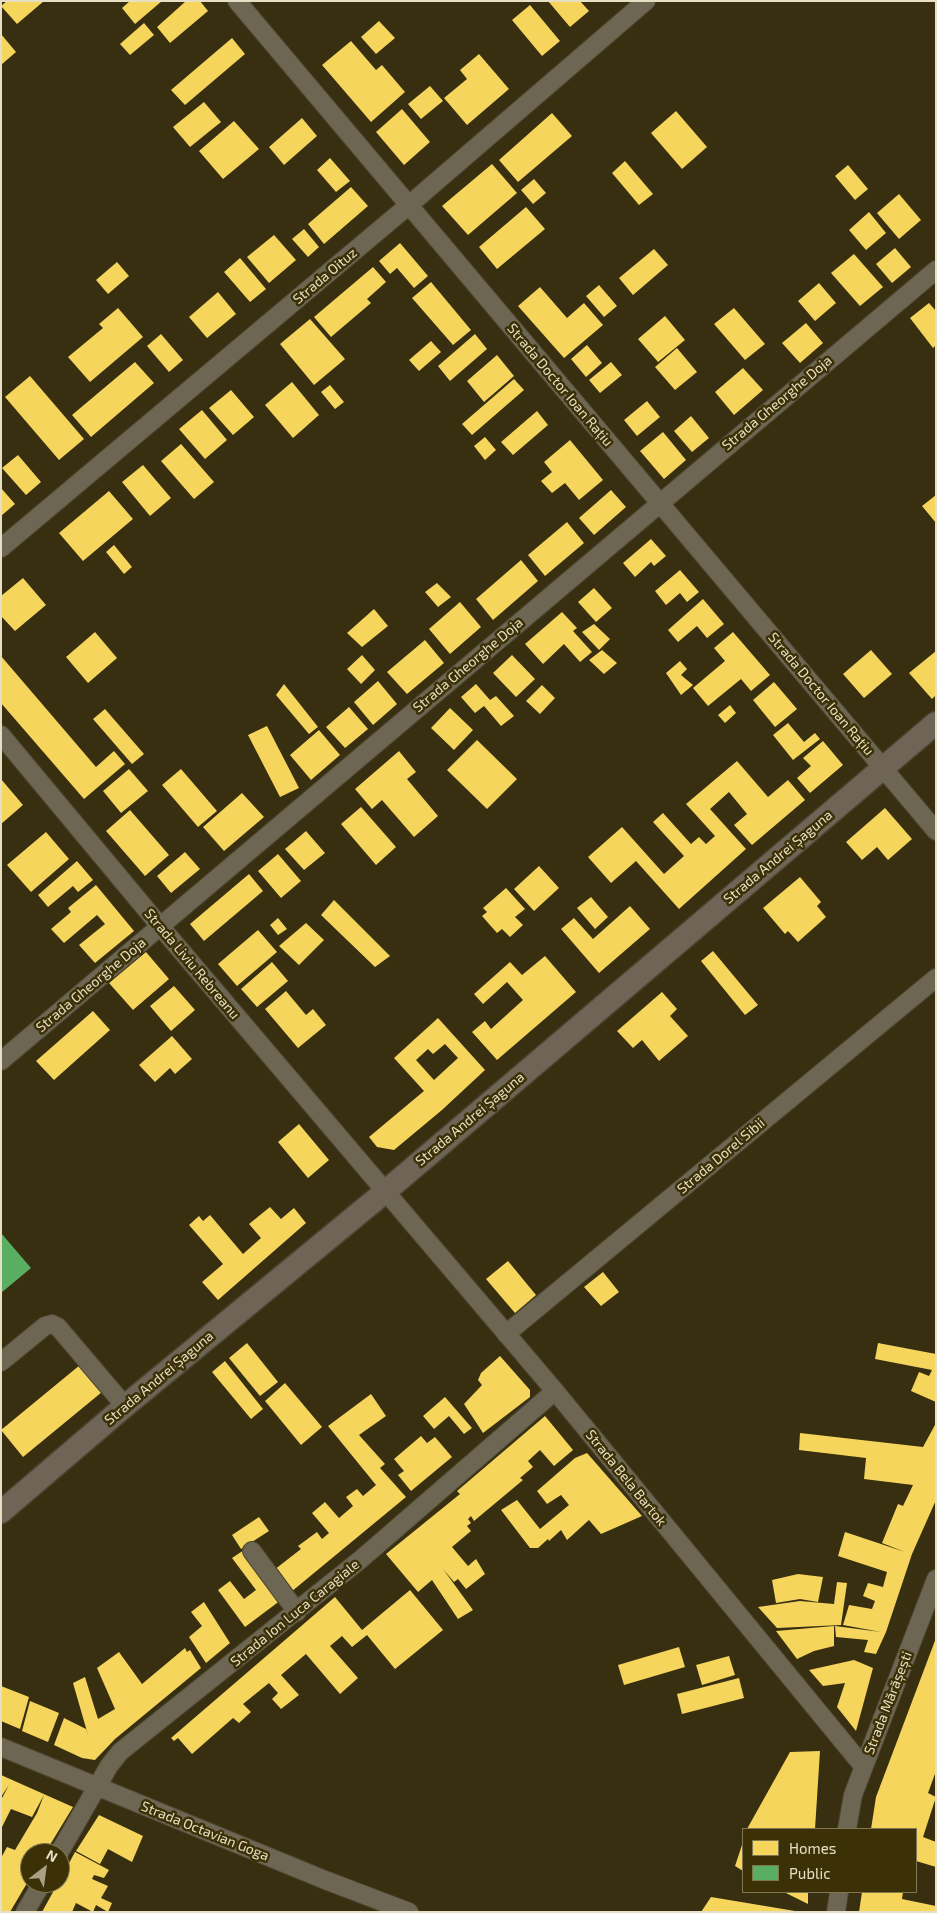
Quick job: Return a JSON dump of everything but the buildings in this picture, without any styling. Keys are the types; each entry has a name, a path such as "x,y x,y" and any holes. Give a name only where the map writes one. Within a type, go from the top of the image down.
{"main road":[{"name":"Strada Andrei Șaguna","path":"1,1512 125,1406 386,1191 936,723"}],"street":[{"name":"Strada Doctor Ioan Rațiu","path":"237,1 936,830"},
{"name":"Strada Oituz","path":"1,548 409,205 646,1"},
{"name":"Strada Gheorghe Doja","path":"1,1061 936,270"},
{"name":"Strada Liviu Rebreanu","path":"1,735 160,926 386,1191"},
{"name":"Strada Dorel Sibii","path":"506,1334 936,978"},
{"name":"Strada Bela Bartok","path":"386,1191 555,1391 863,1766"},
{"path":"1,1362 45,1326 52,1324 58,1327 125,1406"},
{"name":"Strada Ion Luca Caragiale","path":"64,1843 108,1766 120,1752 360,1560 555,1391"},
{"path":"252,1552 297,1612"},
{"name":"Strada Mărășești","path":"847,1828 853,1795 863,1766 936,1579"},
{"name":"Strada Octavian Goga","path":"1,1747 325,1880 409,1912"},
{"path":"25,1912 36,1893"},
{"path":"836,1912 839,1893"}]}
